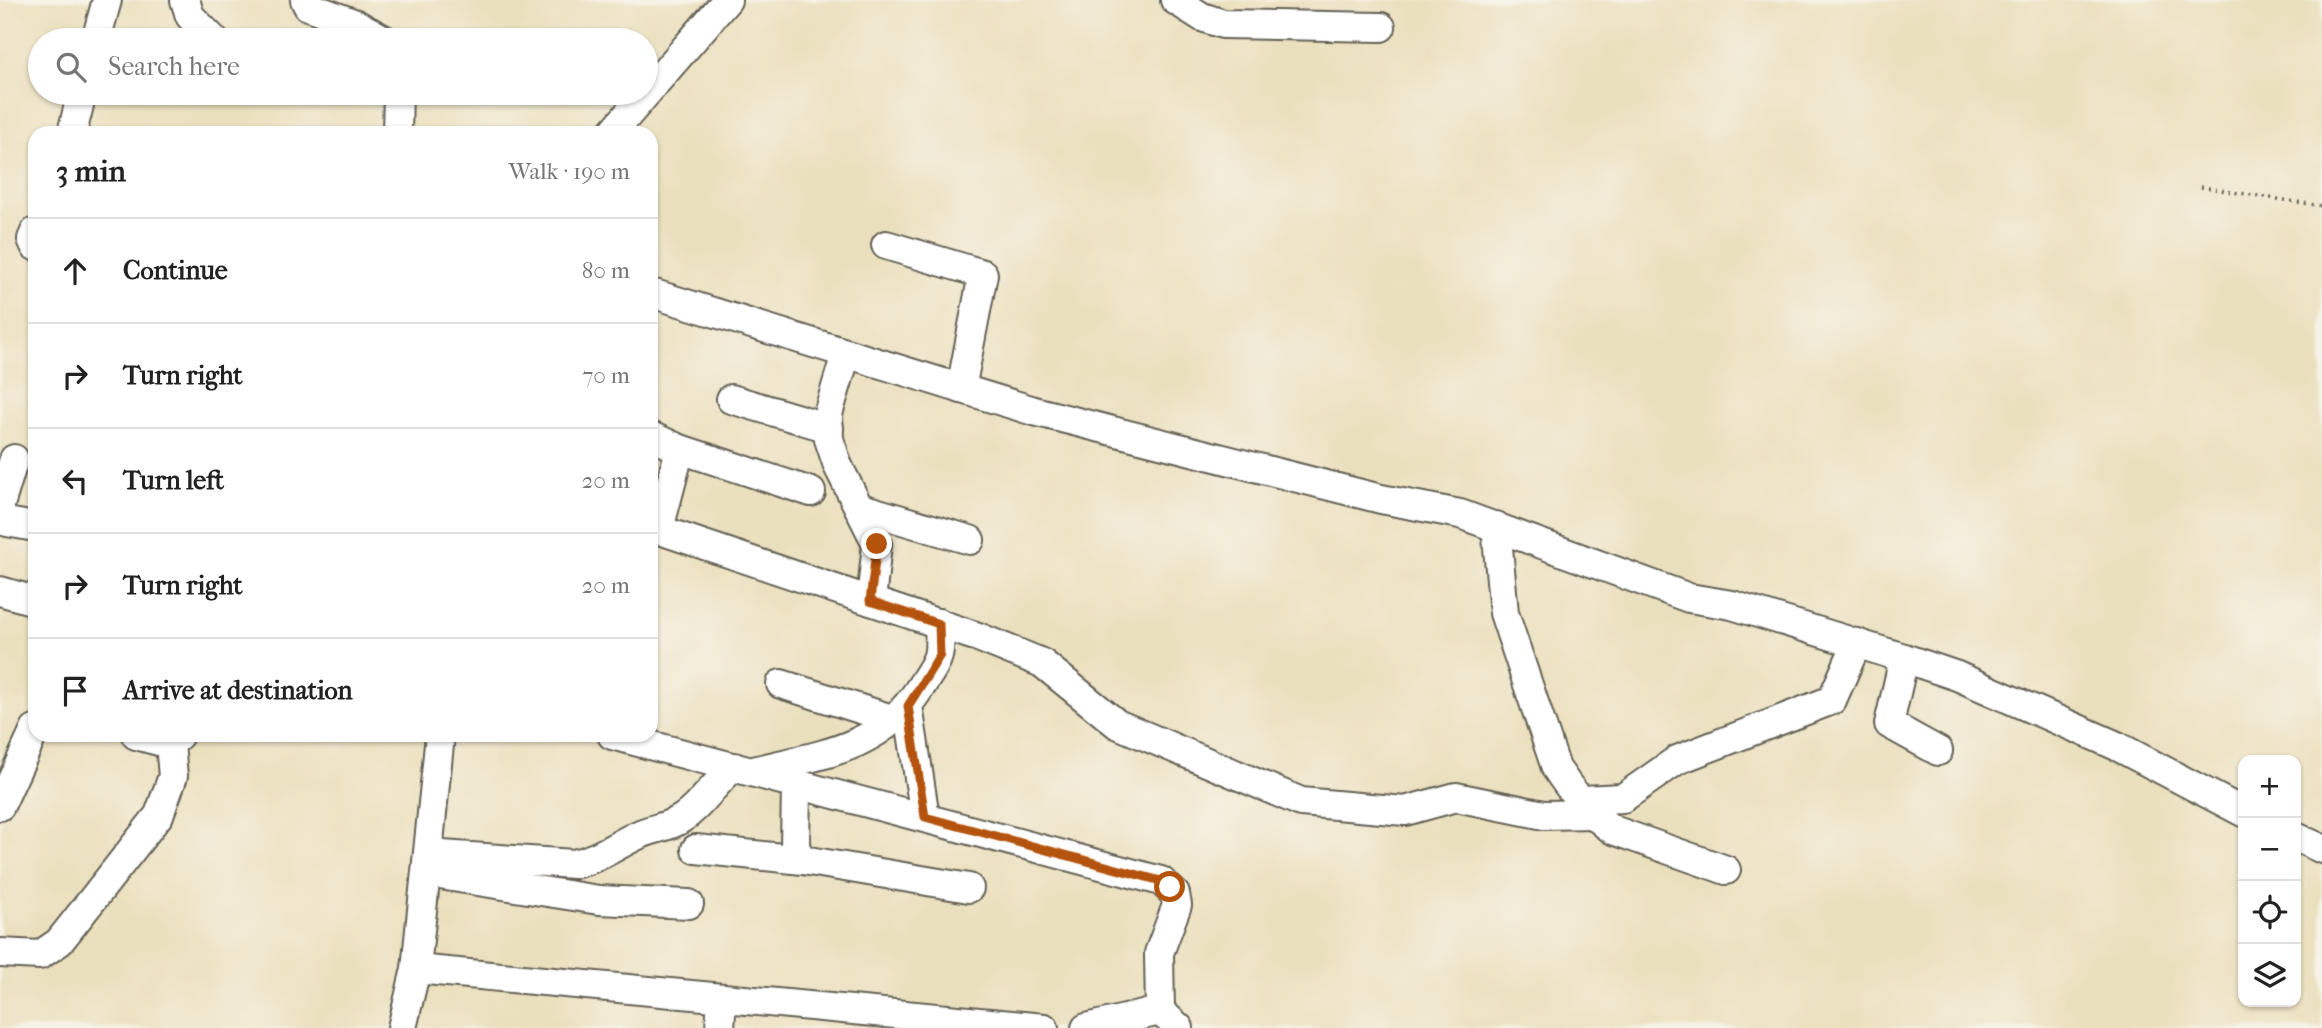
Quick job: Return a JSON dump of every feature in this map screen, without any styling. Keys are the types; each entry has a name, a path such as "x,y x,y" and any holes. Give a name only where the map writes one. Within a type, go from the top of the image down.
{"street":[{"path":"99,28 107,0"},
{"path":"185,0 185,8 202,28"},
{"path":"305,0 308,6 365,28"},
{"path":"658,80 727,0"},
{"path":"1175,0 1202,17 1223,24 1381,27"},
{"path":"74,126 79,105"},
{"path":"397,126 398,105"},
{"path":"618,126 636,105"},
{"path":"886,245 983,274 961,389"},
{"path":"658,295 1034,411 1381,499 1460,514 1689,598 1731,605 1857,643 1956,676 2117,746 2238,809"},
{"path":"846,354 828,414 829,439 838,467 877,544 870,601"},
{"path":"731,400 829,428"},
{"path":"658,439 680,449 811,492"},
{"path":"658,519 680,449"},
{"path":"16,461 0,508 1,518 7,522 28,526"},
{"path":"861,508 970,540"},
{"path":"1496,526 1504,613 1556,768 1588,807 1613,830 1726,870"},
{"path":"658,529 978,637 1042,663 1117,724 1301,802 1405,811 1456,797 1544,815 1623,798 1677,760 1832,701 1857,643"},
{"path":"0,591 28,599"},
{"path":"939,624 940,655"},
{"path":"427,864 574,864 592,860 639,834 683,818 704,799 715,782 742,769 832,752 864,740 902,713 940,655 978,637"},
{"path":"1904,659 1889,724 1938,751"},
{"path":"780,684 902,713"},
{"path":"902,713 925,817"},
{"path":"0,805 29,742"},
{"path":"0,953 40,955 59,942 159,816 173,776 175,742"},
{"path":"402,1028 415,970 439,742"},
{"path":"639,742 1161,881 1175,894 1177,905 1159,953 1170,1020 1086,1028"},
{"path":"689,755 704,799"},
{"path":"796,783 795,848 803,860"},
{"path":"2301,839 2322,849"},
{"path":"696,849 803,860 969,888"},
{"path":"427,864 599,900 689,904"},
{"path":"415,970 722,998 822,1018 1044,1028"},
{"path":"720,1028 722,998"}],"path":[{"path":"2201,187 2322,206"}],"route":[{"path":"877,544 870,601 939,624 940,655 908,706 925,817 1161,881 1170,887"}]}
